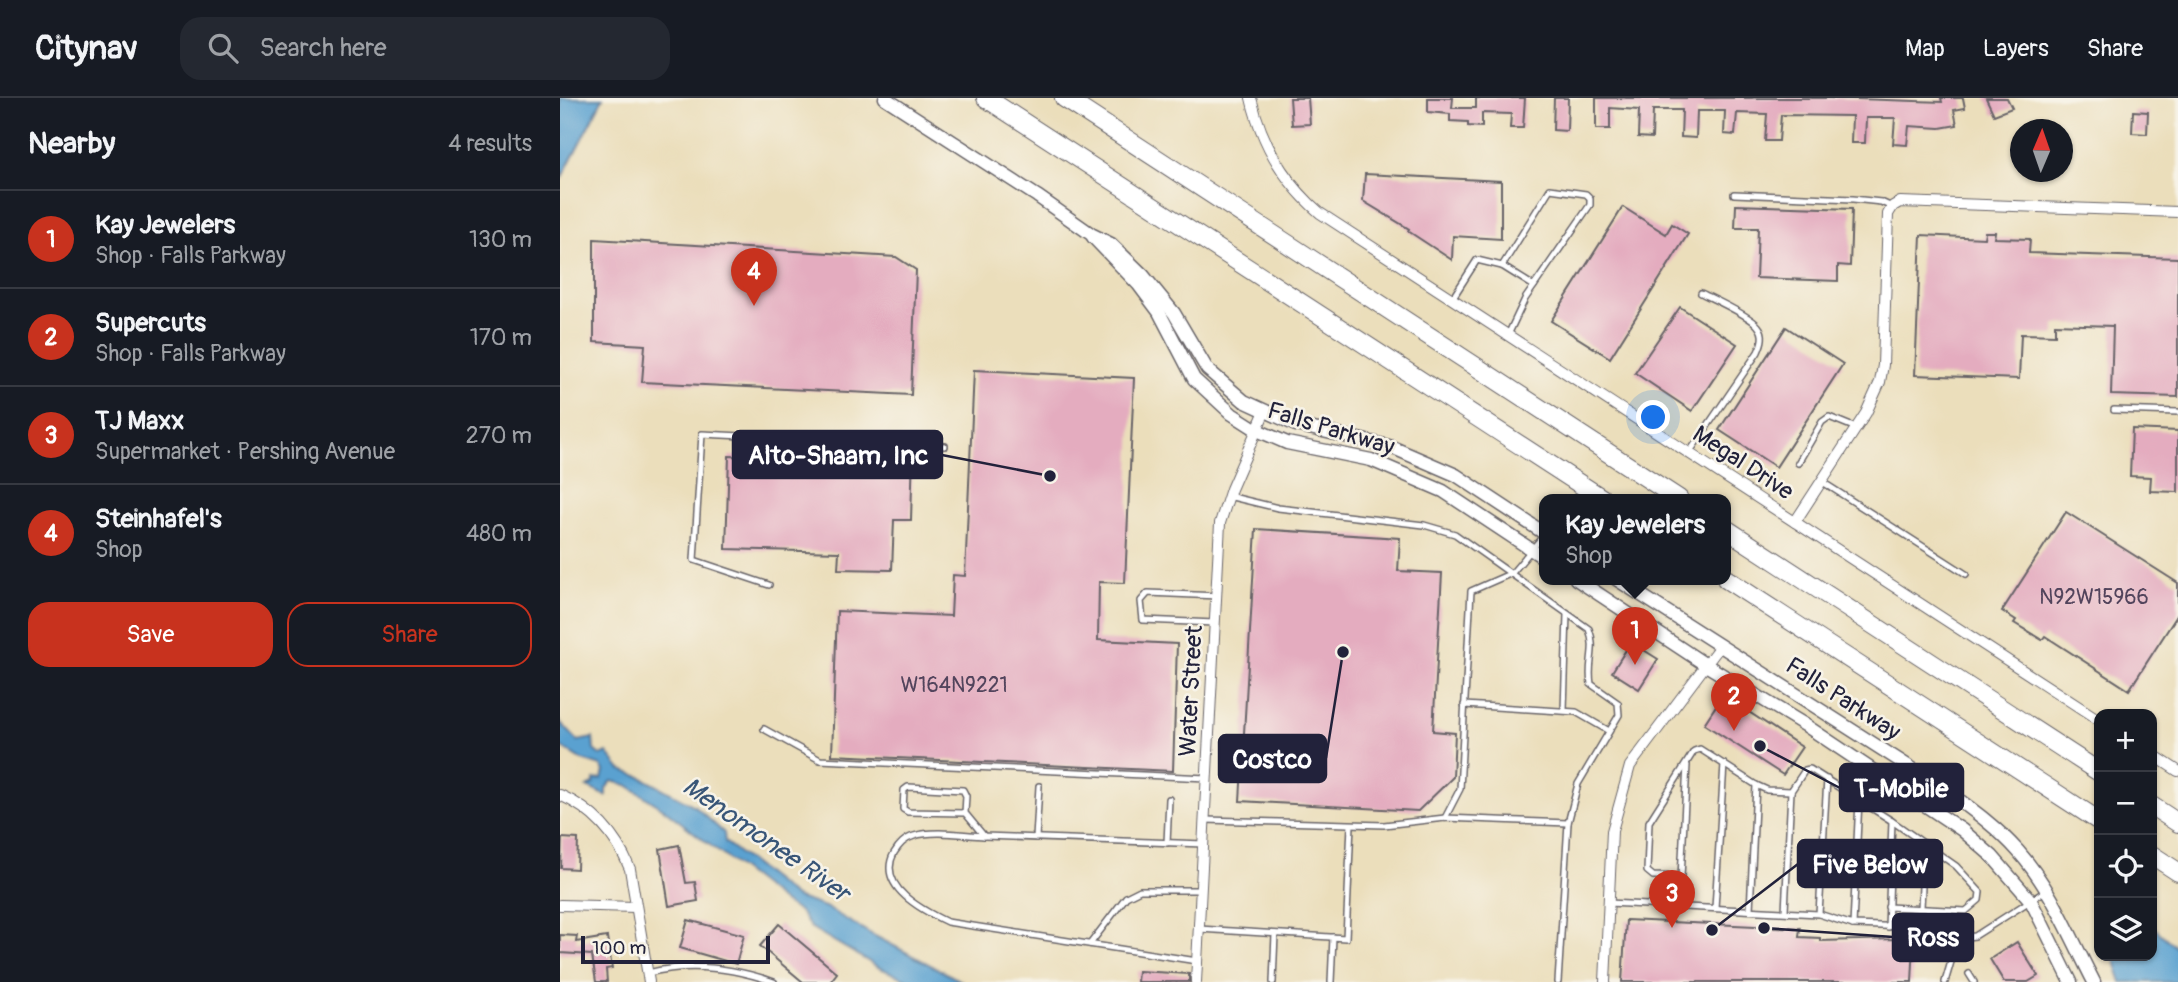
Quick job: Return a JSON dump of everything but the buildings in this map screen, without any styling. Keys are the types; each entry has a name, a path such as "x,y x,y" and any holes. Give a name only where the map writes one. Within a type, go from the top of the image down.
{"highway":[{"path":"986,98 1595,494"},
{"path":"1064,98 1671,494"},
{"path":"1731,532 2094,768"},
{"path":"1731,582 2094,818"},
{"path":"2157,803 2178,816"},
{"path":"2157,809 2178,823"},
{"path":"2157,858 2178,872"}],"street":[{"name":"Falls Parkway","path":"886,98 1091,234 1111,244 1143,275 1174,313 1208,369 1244,401 1296,425 1389,446 1456,475 1539,531"},
{"name":"Megal Drive","path":"1251,98 1269,152 1307,202 1320,213 2094,717"},
{"path":"1795,522 1856,428 1874,397 1882,373 1888,214 1892,207 1900,202 2178,212"},
{"name":"Falls Parkway","path":"1091,234 1152,303 1194,379 1232,414 1257,430 1287,443 1371,460 1443,491 1539,555"},
{"name":"Water Street","path":"1196,982 1220,523 1228,496 1265,411"},
{"name":"Falls Parkway","path":"1585,585 1938,812 1992,856 2031,901 2071,982"},
{"name":"Falls Parkway","path":"1626,585 1944,789 1983,818 2018,851 2047,890 2094,982"},
{"path":"1605,982 1612,831 1630,766 1720,646"},
{"path":"2157,757 2177,767"},
{"path":"560,795 589,810 617,842 630,869 649,978"},
{"path":"560,905 636,907"}],"lane":[{"path":"1503,265 1550,189 1586,194 1590,198 1590,205 1525,299 1508,335"},
{"path":"1734,194 1867,200 1892,207"},
{"path":"1452,299 1477,260 1503,265 1534,286"},
{"path":"1689,453 1758,352 1762,341 1762,333 1757,324 1700,293"},
{"path":"2114,410 2178,412"},
{"path":"1798,463 1822,422 1829,417 1856,428"},
{"path":"769,585 694,560 702,434 945,446"},
{"path":"1821,481 1966,574"},
{"path":"1228,496 1278,509 1424,525 1455,534 1589,629 1594,641 1589,672 1591,684 1618,703 1619,715 1578,784 1568,823 1558,982"},
{"path":"1445,818 1460,789 1471,591 1512,573 1539,541"},
{"path":"1216,623 1143,620 1140,609 1141,601 1148,593 1218,596"},
{"path":"1564,710 1567,614"},
{"path":"1464,705 1576,712 1609,731"},
{"path":"764,729 820,760 1207,778"},
{"path":"1681,877 1653,876 1647,871 1649,822 1694,751 1700,749 1767,790 1791,791"},
{"path":"1679,906 1687,762"},
{"path":"1715,908 1724,764"},
{"path":"1785,911 1791,791 1805,770 1810,769 1924,843 1956,866 1980,891 1979,900 1966,911 1888,906"},
{"path":"1819,914 1827,779"},
{"path":"1750,910 1756,785"},
{"path":"1036,838 1039,786"},
{"path":"965,813 908,812 903,809 904,789 963,790 966,796 965,813 984,836"},
{"path":"1167,843 1169,799"},
{"path":"1853,925 1859,800"},
{"path":"1205,820 1384,825 1445,818 1568,823"},
{"path":"1888,927 1892,821"},
{"path":"1199,929 1346,938 1351,825"},
{"path":"1197,961 947,922 916,906 896,885 892,872 892,857 901,842 914,835 1204,844"},
{"path":"1921,908 1924,843"},
{"path":"1090,944 1126,897 1140,890 1201,890"},
{"path":"1609,903 1819,914 1853,925 1924,930 1940,936 1958,938 1975,936 2047,890"},
{"path":"1273,982 1275,934"},
{"path":"1331,982 1333,937"},
{"path":"1945,982 1958,938"},
{"path":"649,978 664,969 702,967 750,973 774,982"},
{"path":"1969,974 1974,982"}],"water":[{"path":"560,98 603,98 562,177 560,166"},
{"path":"560,722 578,741 593,738 594,750 601,756 607,753 621,770 641,777 695,806 724,833 725,842 795,897 825,907 963,982 913,982 878,967 810,927 800,912 665,810 627,785 612,781 606,788 606,796 587,787 594,784 594,780 602,779 604,771 601,766 582,760 560,746"},
{"path":"2157,930 2178,949 2178,982 2122,982 2115,961 2157,961"}],"place":[{"name":"Steinhafel's","path":"754,306"},
{"name":"Alto-Shaam, Inc","path":"1050,476"},
{"name":"Costco","path":"1343,652"},
{"name":"Kay Jewelers","path":"1635,665"},
{"name":"Supercuts","path":"1734,731"},
{"name":"T-Mobile","path":"1760,746"},
{"name":"TJ Maxx","path":"1672,928"},
{"name":"Ross","path":"1764,928"},
{"name":"Five Below","path":"1712,930"}],"water label":[{"name":"Menomonee River","path":"766,840"}]}
